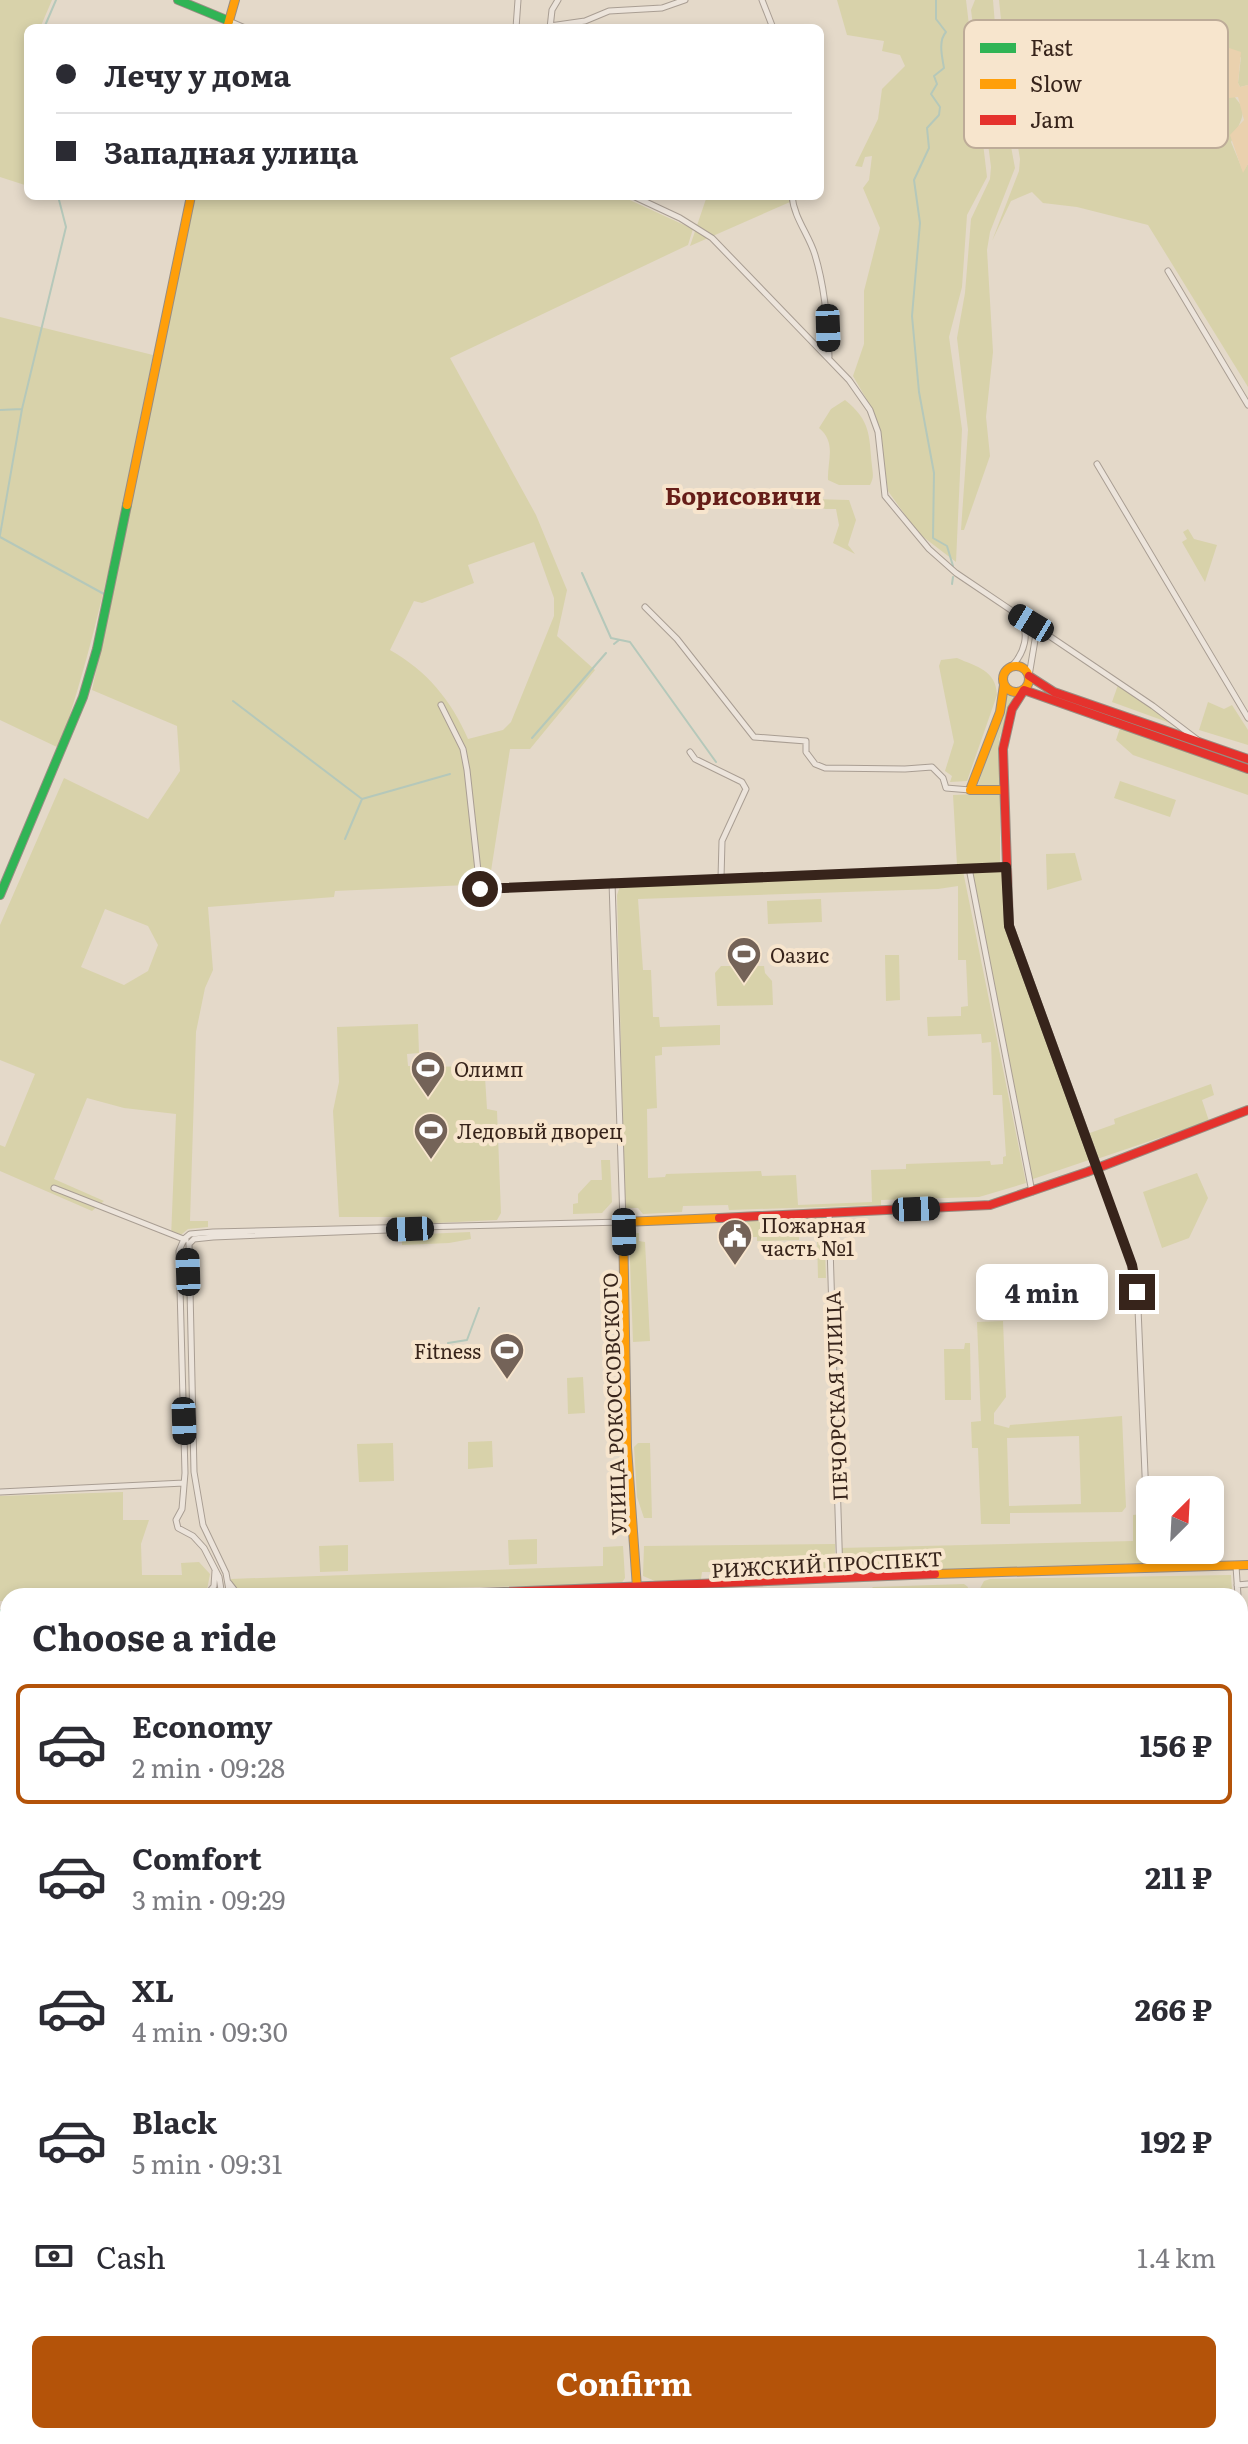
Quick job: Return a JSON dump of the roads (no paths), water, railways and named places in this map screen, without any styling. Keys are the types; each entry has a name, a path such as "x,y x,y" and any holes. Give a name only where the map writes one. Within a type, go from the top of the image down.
{"main road":[{"path":"178,0 228,24 235,0"},
{"path":"0,895 83,697 97,649 190,200"},
{"path":"1003,790 970,790 1000,712 1004,673 1012,666 1023,668 1029,676 1054,692 1248,759"},
{"path":"1029,676 1007,724 1002,764 1009,926 1097,1168"},
{"path":"1004,685 1014,693 1024,690 1248,769"},
{"path":"623,1222 978,1207 1032,1192 1248,1110"},
{"name":"УЛИЦА РОКОССОВСКОГО","path":"623,1222 627,1447 637,1588"},
{"name":"РИЖСКИЙ ПРОСПЕКТ","path":"695,1588 840,1578 1248,1565"}],"street":[{"path":"516,24 518,0"},
{"path":"550,24 552,10 558,0"},
{"path":"568,24 609,11 662,8 685,0"},
{"path":"762,0 771,24"},
{"path":"642,200 680,218 712,238 861,394 878,432 885,496 929,549 956,573 1153,706 1200,742"},
{"path":"793,200 797,217 816,257 828,328 829,358"},
{"path":"1168,271 1248,405"},
{"path":"1097,464 1248,718"},
{"path":"645,607 677,639 754,737 806,741 806,752 815,764 825,768 932,767 943,778 946,788 970,790"},
{"path":"1012,666 1023,648 1026,631 1016,614"},
{"path":"1026,631 1035,626"},
{"path":"1029,676 1035,626"},
{"path":"441,705 463,749 480,889 1006,867"},
{"path":"690,752 695,759 742,782 746,789 722,841 721,878"},
{"path":"969,868 1032,1192"},
{"name":"УЛИЦА РОКОССОВСКОГО","path":"612,882 623,1222"},
{"path":"1097,1168 1137,1285 1149,1568"},
{"path":"54,1188 186,1242"},
{"name":"ПЕЧОРСКАЯ УЛИЦА","path":"829,1213 840,1578"},
{"path":"220,1588 214,1566 204,1548 176,1524 176,1516 182,1509 184,1483 179,1251 190,1234 384,1232 389,1229 623,1222"},
{"path":"186,1242 194,1508 219,1556 229,1588"},
{"path":"0,1492 184,1483"},
{"path":"182,1509 194,1508"},
{"path":"189,1534 200,1530 203,1525"},
{"path":"1236,1565 1237,1588"},
{"path":"212,1588 214,1566"},
{"path":"228,1583 232,1588"},
{"path":"1237,1585 1248,1584"}],"waterway":[{"path":"46,24 56,0"},
{"path":"936,0 936,19 946,32 941,44 944,68 934,76 937,84 931,94 940,107 939,115 927,128 929,148 914,180 920,223 912,316 919,392 934,473 933,538 947,546 953,566"},
{"path":"0,535 22,409 66,227 59,200"},
{"path":"0,410 22,409"},
{"path":"0,537 104,594"},
{"path":"582,573 611,638 630,642 716,762"},
{"path":"952,584 953,577"},
{"path":"614,644 619,640"},
{"path":"532,738 606,653"},
{"path":"233,701 362,799"},
{"path":"345,839 362,799 450,774"},
{"path":"448,1343 467,1340 479,1308"}],"place":[{"name":"Оазис","path":"744,985"},
{"name":"Олимп","path":"428,1099"},
{"name":"Ледовый дворец","path":"431,1161"},
{"name":"Пожарная часть №1","path":"735,1267"},
{"name":"Fitness","path":"507,1381"}],"district":[{"name":"Борисовичи","path":"743,494"}]}
